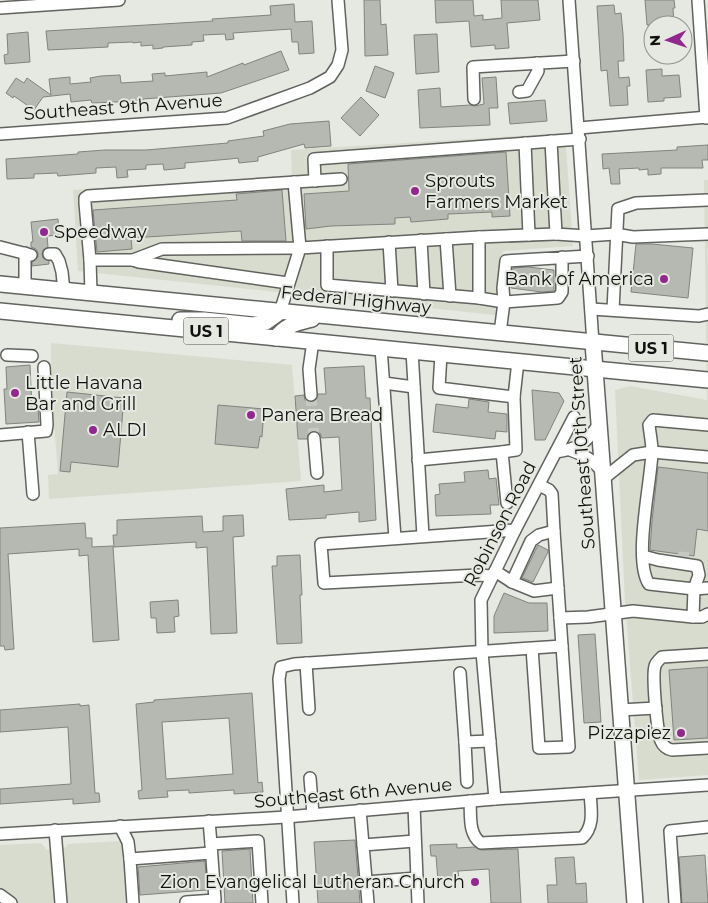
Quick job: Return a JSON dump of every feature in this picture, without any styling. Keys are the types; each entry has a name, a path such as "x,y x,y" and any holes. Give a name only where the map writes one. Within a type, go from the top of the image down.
{"main road":[{"name":"Federal Highway","path":"0,284 708,354"},
{"name":"US 1","path":"0,311 708,380"},
{"path":"161,326 171,320 204,320 253,325 266,322 280,312"},
{"path":"276,338 282,329 292,324 326,316"},
{"name":"Southeast 10th Street","path":"594,343 602,475 635,903"}],"street":[{"path":"0,8 119,0"},
{"name":"Southeast 9th Avenue","path":"0,134 227,118 310,88 330,77 338,65 342,50 338,0"},
{"name":"Southeast 10th Street","path":"569,0 594,343"},
{"path":"315,181 314,159 551,141 580,133 707,118 698,0"},
{"path":"474,99 473,67 574,61"},
{"path":"519,92 527,91 538,71 537,63"},
{"path":"551,141 556,234"},
{"path":"525,143 529,235"},
{"path":"91,293 85,203 85,198 88,196 341,179"},
{"path":"280,312 300,248 294,182"},
{"path":"613,310 615,234 618,208 636,204 708,200"},
{"path":"133,260 162,249 300,248 556,234 586,236 615,234 633,237 708,234"},
{"path":"479,298 480,237"},
{"path":"446,239 450,296"},
{"path":"420,240 424,294"},
{"path":"390,242 392,291"},
{"path":"328,246 327,285 479,298 504,302 558,298 562,292 562,258"},
{"path":"0,247 28,254 25,287"},
{"path":"48,254 55,254 59,260 64,291"},
{"path":"500,334 506,261 588,256"},
{"path":"90,260 133,260 288,283"},
{"path":"591,309 707,315"},
{"path":"311,395 309,369 312,341"},
{"path":"381,348 395,538"},
{"path":"412,351 423,536"},
{"path":"441,354 439,388 514,397"},
{"path":"7,355 32,356"},
{"path":"418,460 516,450 514,397 518,362"},
{"path":"0,435 46,431 44,367"},
{"path":"384,383 414,387"},
{"name":"Robinson Road","path":"495,799 482,652 481,600 574,417"},
{"path":"708,425 654,420 649,425 652,452 643,534 644,576 649,584 694,590 708,588"},
{"path":"556,452 581,446 599,424"},
{"path":"28,432 33,494"},
{"path":"314,438 317,473"},
{"path":"570,450 593,460 602,475 633,455 652,452 708,457"},
{"path":"502,452 507,503"},
{"path":"532,648 539,748 569,747 552,494 549,490 538,485"},
{"path":"515,530 321,544 324,583 494,574 534,591 558,588"},
{"path":"512,582 531,541 539,534 554,532"},
{"path":"643,556 658,560 694,562 699,575 694,590 693,617"},
{"path":"658,560 664,556 678,557"},
{"path":"560,618 588,617 633,611 693,617 702,617 708,614"},
{"path":"293,903 278,678 281,667 306,663 562,646"},
{"path":"708,654 662,657 655,667 654,677 660,739 667,749 708,748"},
{"path":"306,663 309,709"},
{"path":"460,673 467,782"},
{"path":"620,710 656,708"},
{"path":"465,742 490,741"},
{"path":"310,778 312,814"},
{"name":"Southeast 6th Avenue","path":"0,834 286,816 495,799 708,785"},
{"path":"470,801 473,834 481,843 582,838 588,832 592,815 590,793"},
{"path":"414,806 418,903"},
{"path":"360,810 368,903"},
{"path":"186,902 215,900 209,821"},
{"path":"120,826 128,842 133,903"},
{"path":"675,903 670,831 708,827"},
{"path":"55,830 61,903"},
{"path":"130,859 258,841 262,903"},
{"path":"363,845 415,841"},
{"path":"366,882 417,878"},
{"path":"0,895 11,903"}],"shaded area":[{"path":"565,133 573,246 503,251 495,315 78,271 73,190 292,176 291,150"},
{"path":"704,180 708,180 708,775 639,780 625,602 615,390 630,386 707,400"},
{"path":"51,343 292,365 301,481 49,499 48,475 58,474 51,385"},
{"path":"122,841 126,903 0,903 0,845 41,843 47,850 66,847 68,844"}],"building":[{"path":"364,0 380,0 381,25 386,24 388,55 365,56"},
{"path":"435,0 473,0 474,16 483,15 483,20 502,18 501,0 538,0 540,20 507,23 509,48 495,49 495,45 471,47 469,21 436,23"},
{"path":"645,0 674,0 673,15 646,15"},
{"path":"294,4 295,22 312,21 314,53 299,54 298,42 292,42 291,29 233,33 234,39 226,40 225,34 203,35 204,41 192,42 192,45 153,49 153,45 141,46 141,42 133,42 108,43 108,47 48,50 46,31 213,21 212,19 271,15 270,6"},
{"path":"614,5 615,14 621,13 623,34 624,61 618,61 619,78 629,77 630,86 627,86 628,105 610,106 607,70 601,71 597,6"},
{"path":"28,32 30,62 5,64 4,55 8,54 7,34"},
{"path":"437,34 439,72 416,74 414,35"},
{"path":"281,51 289,70 221,93 143,99 143,101 92,103 91,100 71,102 70,94 43,97 34,110 14,96 13,98 6,93 16,78 24,83 27,78 51,95 49,79 70,77 70,84 91,82 90,78 101,76 120,75 121,83 153,81 152,74 165,73 165,76 207,72 207,77"},
{"path":"375,66 394,73 385,98 366,91"},
{"path":"662,69 662,76 679,75 681,97 664,98 664,101 648,102 646,70"},
{"path":"496,77 498,108 489,108 490,125 420,128 418,90 440,88 441,107 475,106 484,104 482,78"},
{"path":"361,97 379,115 360,136 341,118"},
{"path":"545,100 547,121 510,124 508,103"},
{"path":"329,121 331,146 305,148 304,144 258,157 258,161 239,163 238,158 185,163 185,168 164,170 163,164 146,165 146,169 127,170 128,177 117,178 116,167 96,168 96,173 58,176 57,173 34,174 34,178 7,179 6,159 78,154 78,152 105,150 146,150 228,143 228,141 264,136 263,131 290,124"},
{"path":"708,145 708,160 702,160 703,168 661,168 661,174 648,175 648,169 619,169 620,184 611,184 609,168 603,169 602,154 677,150 677,147"},
{"path":"506,152 510,216 492,217 492,212 448,214 448,219 411,222 410,217 395,218 395,224 331,226 306,229 304,194 349,191 348,164"},
{"path":"282,190 286,241 242,241 241,231 131,238 132,249 97,252 93,210 237,200 236,194"},
{"path":"58,219 59,235 47,236 48,247 43,250 42,254 43,258 49,261 49,264 32,266 32,262 38,257 38,253 36,249 31,247 31,242 33,242 31,222"},
{"path":"636,244 693,248 688,298 631,292"},
{"path":"528,267 554,270 554,291 542,292 511,288 513,268"},
{"path":"30,365 32,409 38,408 39,422 6,424 4,389 7,389 6,367"},
{"path":"364,366 366,398 370,398 376,520 359,522 359,512 326,515 326,518 289,520 286,489 324,485 324,492 342,490 339,437 322,438 320,433 314,431 309,432 307,439 298,439 295,396 304,395 305,400 311,402 316,401 318,394 326,394 324,368"},
{"path":"532,390 559,393 564,401 545,440 535,440"},
{"name":"ALDI","path":"67,392 124,398 118,467 71,462 70,472 60,471"},
{"path":"469,399 489,402 488,412 507,414 507,432 496,431 495,439 433,432 436,404 468,408"},
{"path":"218,405 264,409 262,437 260,436 258,448 215,444"},
{"path":"658,467 708,473 708,531 697,529 694,556 650,550"},
{"path":"488,470 489,479 496,478 499,505 490,505 491,514 436,516 435,495 440,494 439,484 465,482 464,472"},
{"path":"243,515 244,536 233,537 237,633 211,634 207,547 196,548 196,542 114,547 113,535 117,535 117,520 202,516 203,532 223,531 223,516"},
{"path":"85,523 86,538 92,538 92,547 113,546 119,640 93,642 88,555 79,556 79,549 8,554 14,649 5,650 4,646 0,646 0,528"},
{"path":"538,545 548,550 548,552 533,582 522,578"},
{"path":"300,555 302,643 277,644 272,566 277,566 277,556"},
{"path":"504,593 529,603 547,603 548,631 494,633 494,616"},
{"path":"178,600 179,616 174,617 175,632 157,633 156,618 151,618 150,602"},
{"path":"595,634 601,722 584,723 578,635"},
{"path":"708,667 708,738 674,740 669,670"},
{"path":"252,693 258,783 262,782 263,792 234,794 234,790 189,793 189,790 167,791 168,797 139,799 138,791 142,790 136,704 154,702 154,700","holes":["229,718 233,774 166,779 162,722"]},
{"path":"80,704 80,706 89,705 95,793 99,793 100,802 73,804 73,799 0,804 0,789 71,784 68,727 0,732 0,710"},
{"path":"355,840 360,903 318,903 314,842"},
{"path":"457,844 457,848 475,847 481,850 518,849 521,903 491,903 489,869 458,871 459,880 438,881 436,856 431,856 430,845"},
{"path":"250,849 253,903 225,903 222,851"},
{"path":"705,855 708,903 682,903 679,857"},
{"path":"574,857 576,884 586,883 587,903 548,903 547,885 557,885 555,858"},
{"path":"205,861 207,890 140,895 138,867"}],"tunnel":[{"path":"311,395 314,438"},
{"path":"678,557 692,558"}],"place":[{"name":"Sprouts Farmers Market","path":"415,191"},
{"name":"Speedway","path":"44,232"},
{"name":"Bank of America","path":"664,279"},
{"name":"Little Havana Bar and Grill","path":"15,393"},
{"name":"Panera Bread","path":"251,415"},
{"name":"ALDI","path":"93,430"},
{"name":"Pizzapiez","path":"681,733"},
{"name":"Zion Evangelical Lutheran Church","path":"475,882"}]}
